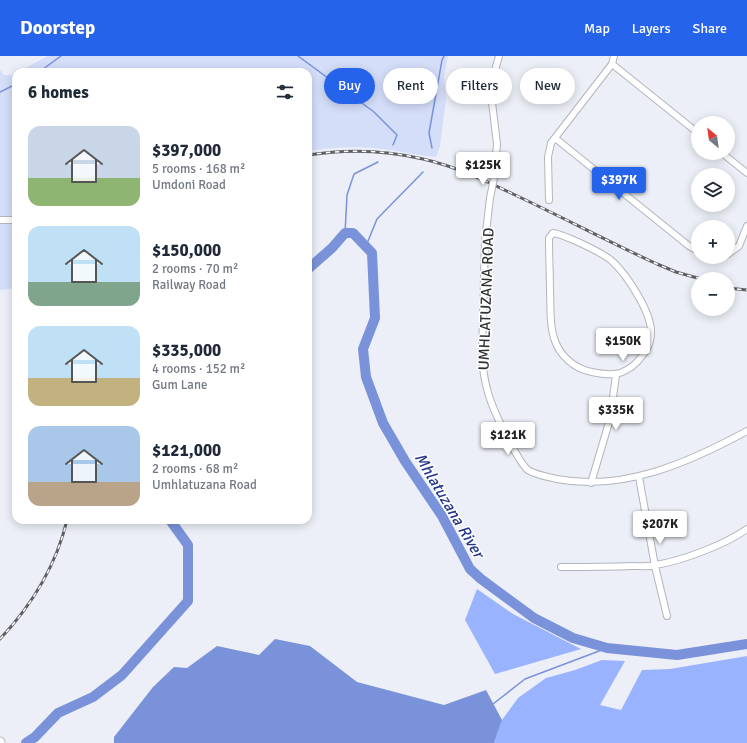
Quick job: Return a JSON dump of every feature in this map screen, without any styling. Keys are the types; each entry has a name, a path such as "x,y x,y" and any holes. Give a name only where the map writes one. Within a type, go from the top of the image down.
{"street":[{"name":"UMHLATUZANA ROAD","path":"499,56 492,81 491,94 497,144 485,241 482,354 483,372 492,406 524,466 529,470 554,479 574,482 591,483 639,477 710,449 747,431"},
{"path":"549,200 549,152 551,143 612,64 614,56"},
{"path":"612,64 691,127"},
{"path":"555,138 691,246"},
{"path":"731,160 747,173"},
{"path":"0,220 12,220"},
{"path":"735,249 739,246 747,226"},
{"path":"553,233 602,254 612,261 629,280 646,310 652,332 648,348 634,365 616,375 600,374 586,371 577,367 569,362 557,347 552,329 551,310 549,238 553,233"},
{"path":"591,483 610,419 616,375"},
{"path":"639,477 655,566 667,616"},
{"path":"561,567 655,566 696,553 735,537 747,529"}],"shaded area":[{"path":"48,56 448,56 444,77 446,99 440,146 436,157 364,147 312,151 312,68 26,68"},
{"path":"0,70 4,75 12,75 12,288 0,290"},
{"path":"477,589 513,614 581,649 495,674 465,620"},
{"path":"275,639 310,646 357,682 444,705 486,690 502,720 494,743 114,743 114,737 153,687 174,667 187,668 217,646 259,655"},
{"path":"747,656 747,743 494,743 502,720 518,698 546,678 575,670 602,660 625,661 600,705 621,710 642,670 670,669"}],"waterway":[{"path":"44,68 61,56"},
{"path":"298,56 374,112 397,135 393,145"},
{"path":"432,148 429,133 444,56"},
{"path":"0,92 12,86"},
{"path":"345,233 347,195 354,174 378,162"},
{"path":"366,246 377,219 423,172"},
{"name":"Mhlatuzana River","path":"312,266 332,248 345,233 353,233 372,253 375,318 363,349 366,377 383,423 405,461 442,516 470,569 481,579 534,618 573,638 607,648 677,655 747,644"},
{"name":"Mhlatuzana River","path":"26,743 35,737 58,713 93,697 122,675 188,601 188,545 173,524"},
{"path":"493,704 525,679 607,648"}],"railway":[{"path":"312,154 351,151 380,152 409,156 446,165 491,184 657,264 691,276"},
{"path":"735,289 747,290"},
{"path":"0,639 22,613 41,584 56,553 66,524"}]}
